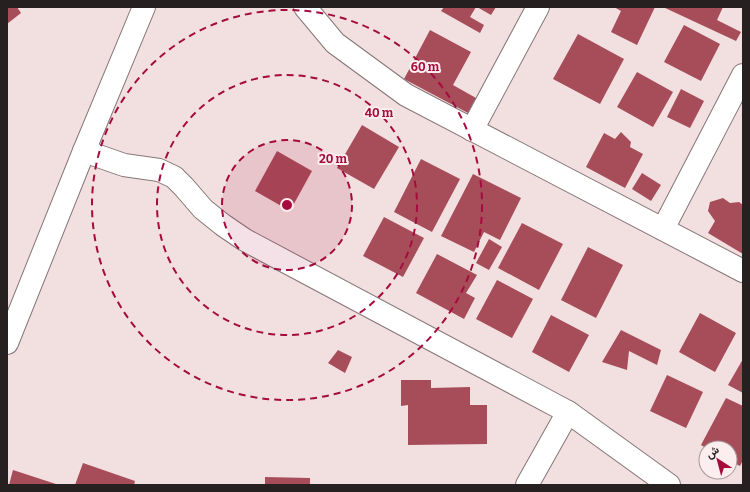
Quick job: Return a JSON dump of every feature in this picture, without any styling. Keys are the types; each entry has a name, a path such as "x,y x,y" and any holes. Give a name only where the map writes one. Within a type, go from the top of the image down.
{"street":[{"path":"7,343 84,150 144,7"},
{"path":"305,7 335,43 406,95 743,271"},
{"path":"472,130 538,7"},
{"path":"663,230 743,75"},
{"path":"84,150 124,165 159,170 174,178 204,210 245,240 568,412 669,485"},
{"path":"527,485 568,412"}],"building":[{"path":"7,7 17,7 21,13 7,24"},
{"path":"444,7 476,7 470,17 484,25 480,33 441,11"},
{"path":"477,7 496,7 491,15"},
{"path":"614,7 655,7 637,45 611,32 621,11"},
{"path":"663,7 723,7 717,20 741,32 736,41"},
{"path":"684,25 720,44 701,81 664,62"},
{"path":"430,30 471,52 453,85 476,98 468,113 404,79"},
{"path":"578,34 624,59 600,104 553,79"},
{"path":"637,72 673,92 653,127 617,107"},
{"path":"681,89 704,101 690,128 667,117"},
{"path":"362,125 399,147 374,189 337,168"},
{"path":"621,132 631,142 630,147 643,154 625,188 586,167 604,133 615,139"},
{"path":"277,151 312,171 290,211 255,191"},
{"path":"421,159 460,179 432,232 394,212"},
{"path":"642,173 661,185 651,201 632,189"},
{"path":"473,174 521,198 500,240 484,232 474,252 441,236"},
{"path":"723,198 730,203 739,202 743,205 743,254 708,233 715,221 708,211 710,202"},
{"path":"384,217 424,238 403,277 363,256"},
{"path":"522,223 563,244 539,290 498,268"},
{"path":"489,239 502,247 489,270 476,263"},
{"path":"588,247 623,265 596,318 561,300"},
{"path":"437,254 477,275 466,293 475,298 464,319 416,293"},
{"path":"497,280 533,299 512,338 476,319"},
{"path":"700,313 736,333 715,372 679,352"},
{"path":"551,315 589,335 569,372 532,352"},
{"path":"621,330 661,350 657,365 629,351 627,370 602,362"},
{"path":"338,350 352,357 345,373 328,363"},
{"path":"743,359 743,393 728,385"},
{"path":"667,375 703,392 686,428 650,411"},
{"path":"401,380 431,380 431,388 470,387 470,405 487,405 487,444 408,445 408,405 401,406"},
{"path":"726,398 743,406 743,460 740,466 738,465 738,440 704,440"},
{"path":"83,463 135,481 134,485 75,485"},
{"path":"13,470 59,485 9,485"},
{"path":"265,477 310,478 310,485 265,485"}]}
